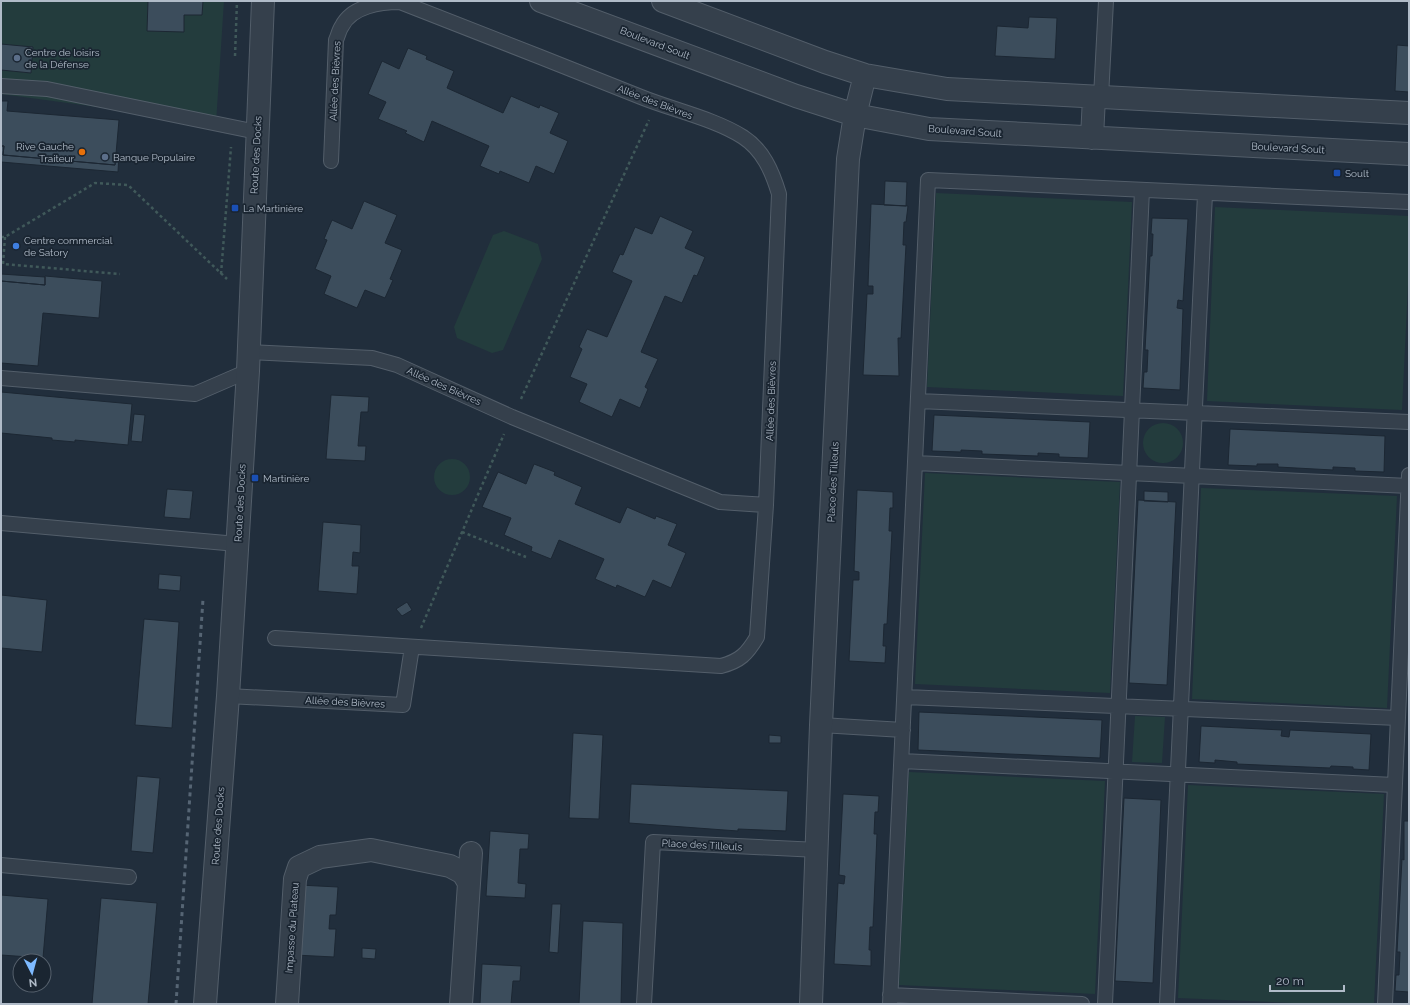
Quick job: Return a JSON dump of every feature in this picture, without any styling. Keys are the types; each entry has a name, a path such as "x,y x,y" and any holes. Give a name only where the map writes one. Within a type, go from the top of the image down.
{"street":[{"name":"Route des Docks","path":"205,1004 228,696 248,361 249,300 263,1"},
{"name":"Boulevard Soult","path":"542,1 796,96 855,115 929,129 1409,154"},
{"path":"662,1 825,62 865,75 947,89 1409,113"},
{"name":"Place des Tilleuls","path":"811,1004 818,850 821,725 848,159 855,115 865,75"},
{"path":"1092,138 1098,97"},
{"name":"Impasse du Plateau","path":"287,1004 294,879 299,867 320,857 371,850 450,866 463,873 469,884"},
{"path":"462,1004 471,853"}],"lane":[{"path":"1098,97 1106,1"},
{"name":"Allée des Bièvres","path":"275,638 721,666 736,662 748,651 757,637 766,505 779,194 773,173 760,151 743,137 717,125 656,103 400,2 378,3 355,12 342,24 336,40 331,161"},
{"path":"1,86 47,89 257,132"},
{"path":"1082,1004 890,999 928,180 1205,194 1409,202"},
{"path":"1104,1004 1142,190"},
{"path":"1167,1004 1205,194"},
{"name":"Allée des Bièvres","path":"248,361 372,358 397,365 512,417 720,502 766,505"},
{"path":"1,378 195,394 248,361"},
{"path":"918,401 1409,422"},
{"path":"915,463 1408,486"},
{"path":"1385,1004 1409,475"},
{"path":"1,523 237,544"},
{"name":"Allée des Bièvres","path":"228,696 403,705 412,646"},
{"path":"905,697 1398,718"},
{"path":"821,725 903,730"},
{"path":"902,761 1394,785"},
{"name":"Place des Tilleuls","path":"644,1004 652,842 818,850"},
{"path":"1,865 129,877"}],"path":[{"path":"412,646 512,417 656,103"},
{"path":"1,237 5,237 95,183 128,185 249,300"},
{"path":"5,237 3,264 120,274"},
{"path":"462,532 526,557"}],"green space":[{"path":"1,1 224,1 216,123 1,94"},
{"path":"936,193 1132,202 1123,396 927,387"},
{"path":"1215,207 1409,216 1409,264 1402,410 1207,401"},
{"path":"504,231 538,244 542,259 503,350 492,353 457,338 454,327 493,235"},
{"path":"1167,423 1174,426 1180,432 1183,443 1182,451 1174,460 1167,463 1159,463 1152,460 1144,451 1143,439 1146,432 1155,424"},
{"path":"452,459 462,462 467,467 470,477 467,487 462,492 452,495 442,492 437,487 434,477 437,467 442,462"},
{"path":"925,473 1120,482 1110,693 915,684"},
{"path":"1201,488 1397,496 1387,708 1192,699"},
{"path":"1135,716 1165,717 1162,763 1132,762"},
{"path":"909,772 1105,781 1095,994 899,985"},
{"path":"1188,785 1384,794 1374,1004 1315,1004 1178,998"}],"building":[{"path":"148,1 203,1 202,15 184,15 184,32 147,31"},
{"path":"1029,17 1057,18 1055,59 995,56 997,26 1028,28"},
{"name":"Centre de loisirs de la Défense","path":"1,44 33,47 31,73 1,70"},
{"path":"1397,45 1409,46 1409,92 1395,91"},
{"path":"408,48 427,56 426,59 454,71 447,88 503,113 511,96 539,108 540,105 559,113 550,133 568,141 554,174 536,166 529,183 500,171 499,174 480,166 489,146 432,121 424,142 405,133 407,131 378,119 386,102 368,94 382,61 399,69"},
{"path":"1,101 8,101 7,111 119,120 115,165 3,155 4,146 1,146"},
{"path":"1,146 4,146 3,155 115,165 116,153 119,154 118,172 1,162"},
{"path":"885,181 907,182 906,206 884,205"},
{"path":"364,201 397,215 385,243 402,250 390,279 393,280 385,298 365,290 357,308 324,294 331,276 315,269 327,240 324,239 332,220 352,229"},
{"path":"871,204 908,206 906,222 904,222 903,245 906,245 901,338 898,338 899,376 863,375 867,294 873,294 873,286 868,286"},
{"path":"660,216 693,231 685,248 705,257 697,276 694,275 682,303 665,296 641,352 658,359 645,387 648,389 640,408 620,399 612,417 579,402 587,384 570,377 582,349 579,347 587,329 607,337 632,281 612,272 620,254 623,255 635,227 652,234"},
{"path":"1152,218 1188,219 1183,301 1178,300 1177,308 1183,309 1180,390 1143,388 1144,372 1147,372 1148,350 1145,350 1150,256 1152,256"},
{"path":"1,274 45,277 45,285 1,281"},
{"path":"45,276 102,281 99,318 43,313 38,366 1,363 1,281 45,285"},
{"path":"1,392 132,404 128,445 75,440 75,442 52,440 52,438 1,433"},
{"path":"331,395 369,397 368,412 361,412 358,446 366,446 365,461 326,459"},
{"path":"134,414 145,415 142,442 131,441"},
{"path":"934,415 1090,422 1088,458 1059,457 1059,454 1038,453 1038,456 982,454 982,451 961,450 961,452 932,451"},
{"path":"1230,429 1385,436 1384,472 1355,471 1355,468 1333,467 1333,470 1278,467 1278,464 1257,464 1257,466 1228,465"},
{"path":"534,464 555,472 554,475 582,487 575,504 620,523 627,507 655,519 656,516 677,524 668,545 686,553 671,588 653,580 645,597 617,585 616,588 595,579 604,559 559,540 551,559 531,551 532,547 504,535 511,518 482,507 498,472 526,484"},
{"path":"167,489 193,491 190,519 164,517"},
{"path":"857,490 893,492 893,508 890,508 889,531 892,531 887,624 884,624 883,646 886,646 885,663 849,661 853,580 859,580 859,572 854,571"},
{"path":"1144,491 1168,492 1168,502 1144,501"},
{"path":"1138,500 1176,502 1167,685 1129,683"},
{"path":"323,522 361,525 360,553 353,552 352,566 359,566 357,594 318,591"},
{"path":"159,574 181,576 180,591 158,589"},
{"path":"1,595 47,600 42,652 1,648"},
{"path":"407,602 412,610 402,616 396,609"},
{"path":"144,619 179,622 172,728 135,725"},
{"path":"919,712 1102,720 1100,758 918,750"},
{"path":"1201,726 1282,730 1281,736 1289,737 1290,730 1371,734 1369,770 1353,769 1353,767 1331,766 1330,768 1237,764 1237,762 1215,760 1215,763 1199,762"},
{"path":"573,733 603,735 599,819 569,818"},
{"path":"769,735 781,736 781,743 769,743"},
{"path":"137,776 160,778 153,853 131,851"},
{"path":"631,784 788,791 786,831 738,829 738,831 629,823"},
{"path":"843,794 879,796 878,812 875,812 874,834 877,834 873,927 870,927 869,950 871,950 871,966 834,964 838,883 844,884 845,876 839,875"},
{"path":"1124,798 1161,800 1153,983 1115,981"},
{"path":"1404,821 1409,821 1409,992 1395,991 1396,975 1399,975 1400,952 1397,952 1402,859 1404,860"},
{"path":"490,831 529,834 528,849 520,849 518,883 526,884 525,898 486,896"},
{"path":"299,885 338,887 336,915 330,915 329,929 336,929 334,957 295,955"},
{"path":"1,895 48,899 43,953 12,953 12,956 1,955"},
{"path":"101,898 157,903 148,1004 92,1004"},
{"path":"552,904 561,904 558,953 549,952"},
{"path":"583,921 623,923 621,1004 579,1004"},
{"path":"362,948 376,949 375,959 362,958"},
{"path":"482,964 521,966 520,981 513,981 511,1004 480,1004"}],"railway":[{"path":"176,1004 203,599"}],"place":[{"name":"Centre de loisirs de la Défense","path":"17,58"},
{"name":"Rive Gauche Traiteur","path":"82,152"},
{"name":"Banque Populaire","path":"105,157"},
{"name":"Soult","path":"1337,173"},
{"name":"La Martinière","path":"235,208"},
{"name":"Centre commercial de Satory","path":"16,246"},
{"name":"Martinière","path":"255,478"}]}
